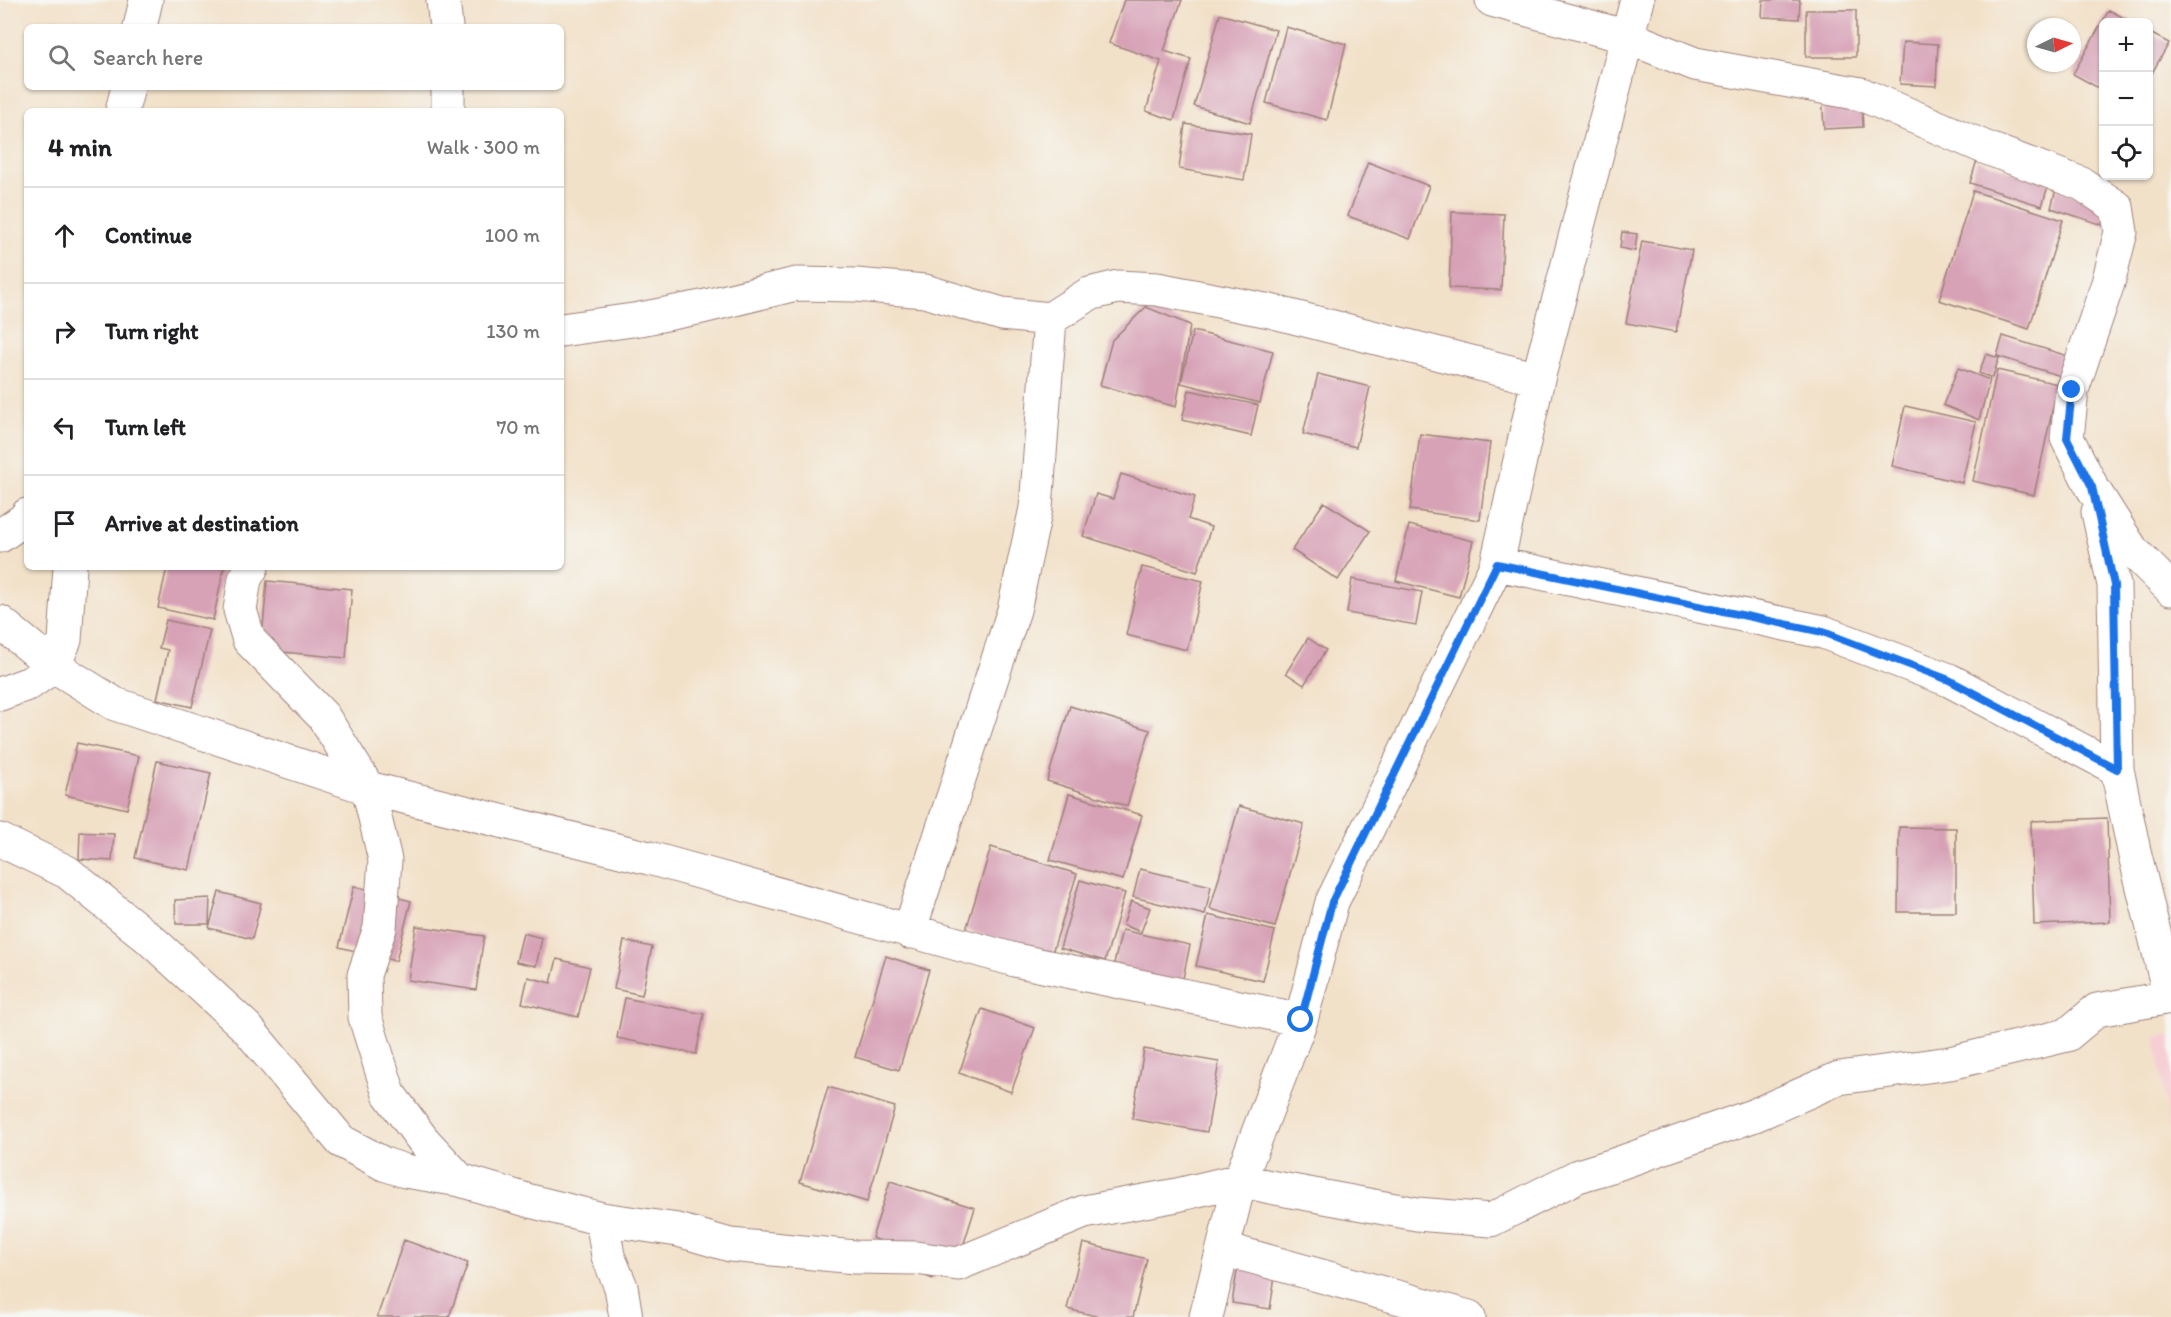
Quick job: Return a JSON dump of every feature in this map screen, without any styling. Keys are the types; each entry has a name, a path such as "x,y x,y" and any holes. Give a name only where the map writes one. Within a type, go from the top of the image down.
{"street":[{"path":"141,24 146,0"},
{"path":"443,0 446,24"},
{"path":"1492,0 1628,37 1695,64 1861,94 1984,147 2082,184 2117,207 2121,232 2108,283 2072,390 2067,438 2092,487 2132,550 2171,589"},
{"path":"1206,1317 1240,1180 1301,1020 1332,902 1497,564 1538,379 1637,0"},
{"path":"123,108 127,90"},
{"path":"448,90 448,108"},
{"path":"564,330 702,308 796,284 856,285 925,291 1002,314 1050,319 1089,294 1118,287 1157,289 1270,311 1538,379"},
{"path":"909,932 1014,609 1036,508 1050,319"},
{"path":"0,840 67,872 150,939 247,1028 341,1141 384,1164 405,1172 460,1180 530,1202 602,1220 678,1230 730,1245 855,1257 916,1258 958,1264 1084,1212 1177,1195 1240,1180 1417,1214 1491,1220 1578,1176 1755,1115 1839,1078 1950,1063 2067,1035 2097,1010 2171,997 2134,851 2117,769 2114,585 2092,487"},
{"path":"0,536 24,519"},
{"path":"1497,564 1823,632 1949,680 2117,769"},
{"path":"0,694 30,683 54,666 65,640 70,570"},
{"path":"250,570 244,579 240,610 249,640 323,716 368,788 385,860 380,928 364,975 365,1017 389,1094 423,1140 460,1180"},
{"path":"0,622 54,666 115,704 368,788 649,858 1015,960 1301,1020"},
{"path":"602,1220 608,1256 621,1287 626,1317"},
{"path":"1224,1249 1469,1317"}],"shaded area":[{"path":"2171,1035 2171,1141 2155,1037"}],"building":[{"path":"1124,0 1182,0 1164,51 1191,59 1174,120 1146,111 1161,61 1109,43"},
{"path":"1763,0 1800,0 1799,19 1762,17"},
{"path":"1806,10 1856,10 1856,57 1806,57"},
{"path":"2109,10 2124,18 2104,18"},
{"path":"1220,14 1276,30 1250,123 1194,106"},
{"path":"1286,27 1346,44 1327,120 1266,103"},
{"path":"2099,28 2099,88 2073,74 2081,72 2081,60"},
{"path":"2153,35 2169,43 2153,71"},
{"path":"1903,42 1938,44 1936,86 1900,84"},
{"path":"1861,91 1863,127 1824,129 1822,94"},
{"path":"1185,124 1251,134 1244,180 1179,169"},
{"path":"1977,160 2049,183 2042,206 1970,183"},
{"path":"1368,162 1429,186 1410,239 1348,216"},
{"path":"2056,189 2118,209 2112,228 2051,208"},
{"path":"1973,191 2063,220 2029,329 1939,300"},
{"path":"1452,212 1504,214 1501,290 1449,288"},
{"path":"1622,232 1637,234 1635,251 1620,248"},
{"path":"1642,241 1692,250 1676,332 1626,323"},
{"path":"1146,307 1190,325 1176,407 1100,385 1112,340"},
{"path":"1193,331 1273,351 1260,403 1181,383"},
{"path":"2003,336 2071,357 2064,377 1997,356"},
{"path":"1986,354 1999,358 1992,378 1979,373"},
{"path":"1958,368 1990,380 1979,420 1943,405"},
{"path":"1997,370 2058,384 2034,495 1973,481"},
{"path":"1318,374 1370,387 1356,447 1303,434"},
{"path":"1189,390 1258,405 1251,436 1182,420"},
{"path":"1905,406 1976,422 1962,483 1892,466"},
{"path":"1420,434 1490,443 1480,520 1410,510"},
{"path":"1121,474 1195,497 1188,519 1211,527 1197,572 1083,536 1096,494 1113,499"},
{"path":"1324,502 1370,531 1338,580 1292,550"},
{"path":"1409,525 1473,541 1459,597 1396,581"},
{"path":"1142,567 1203,581 1187,650 1126,635"},
{"path":"166,570 223,570 213,620 158,608"},
{"path":"1352,579 1422,592 1416,625 1347,613"},
{"path":"267,581 352,589 346,658 261,650"},
{"path":"166,620 210,630 192,707 157,699 168,650 159,648"},
{"path":"1308,638 1326,650 1304,685 1286,673"},
{"path":"1070,706 1150,730 1127,806 1047,781"},
{"path":"77,743 139,756 127,809 65,795"},
{"path":"157,761 211,773 189,870 135,858"},
{"path":"1069,794 1142,815 1123,880 1050,860"},
{"path":"1239,806 1304,824 1275,927 1210,909"},
{"path":"2107,818 2110,922 2034,925 2031,821"},
{"path":"1899,827 1956,828 1956,912 1898,912"},
{"path":"80,832 114,834 112,861 79,859"},
{"path":"991,847 1077,874 1051,956 966,930"},
{"path":"1140,869 1211,886 1205,915 1133,897"},
{"path":"1080,880 1125,893 1105,961 1060,948"},
{"path":"354,886 411,901 396,961 339,947"},
{"path":"219,892 261,903 252,939 209,928"},
{"path":"210,898 209,924 176,924 175,900"},
{"path":"1131,901 1150,908 1141,932 1123,925"},
{"path":"1208,915 1275,931 1263,981 1196,966"},
{"path":"416,926 484,936 476,990 408,980"},
{"path":"1122,930 1190,945 1181,988 1112,972"},
{"path":"523,933 542,938 536,966 516,962"},
{"path":"624,941 652,947 642,995 614,989"},
{"path":"886,956 929,970 899,1070 855,1057"},
{"path":"557,959 590,967 578,1017 522,1003 528,977 551,983"},
{"path":"625,998 704,1014 696,1054 617,1038"},
{"path":"982,1009 1035,1028 1011,1092 959,1073"},
{"path":"1144,1049 1219,1062 1207,1132 1132,1119"},
{"path":"828,1087 895,1107 867,1202 800,1182"},
{"path":"890,1181 975,1208 959,1259 941,1253 933,1279 912,1271 918,1253 872,1238"},
{"path":"404,1240 468,1263 449,1317 377,1317"},
{"path":"1083,1243 1147,1259 1133,1317 1100,1317 1067,1309"},
{"path":"1239,1258 1277,1263 1270,1309 1232,1303"}],"route":[{"path":"1301,1020 1332,902 1497,564 1823,632 1949,680 2117,769 2114,585 2092,487 2067,438 2072,390"}]}
